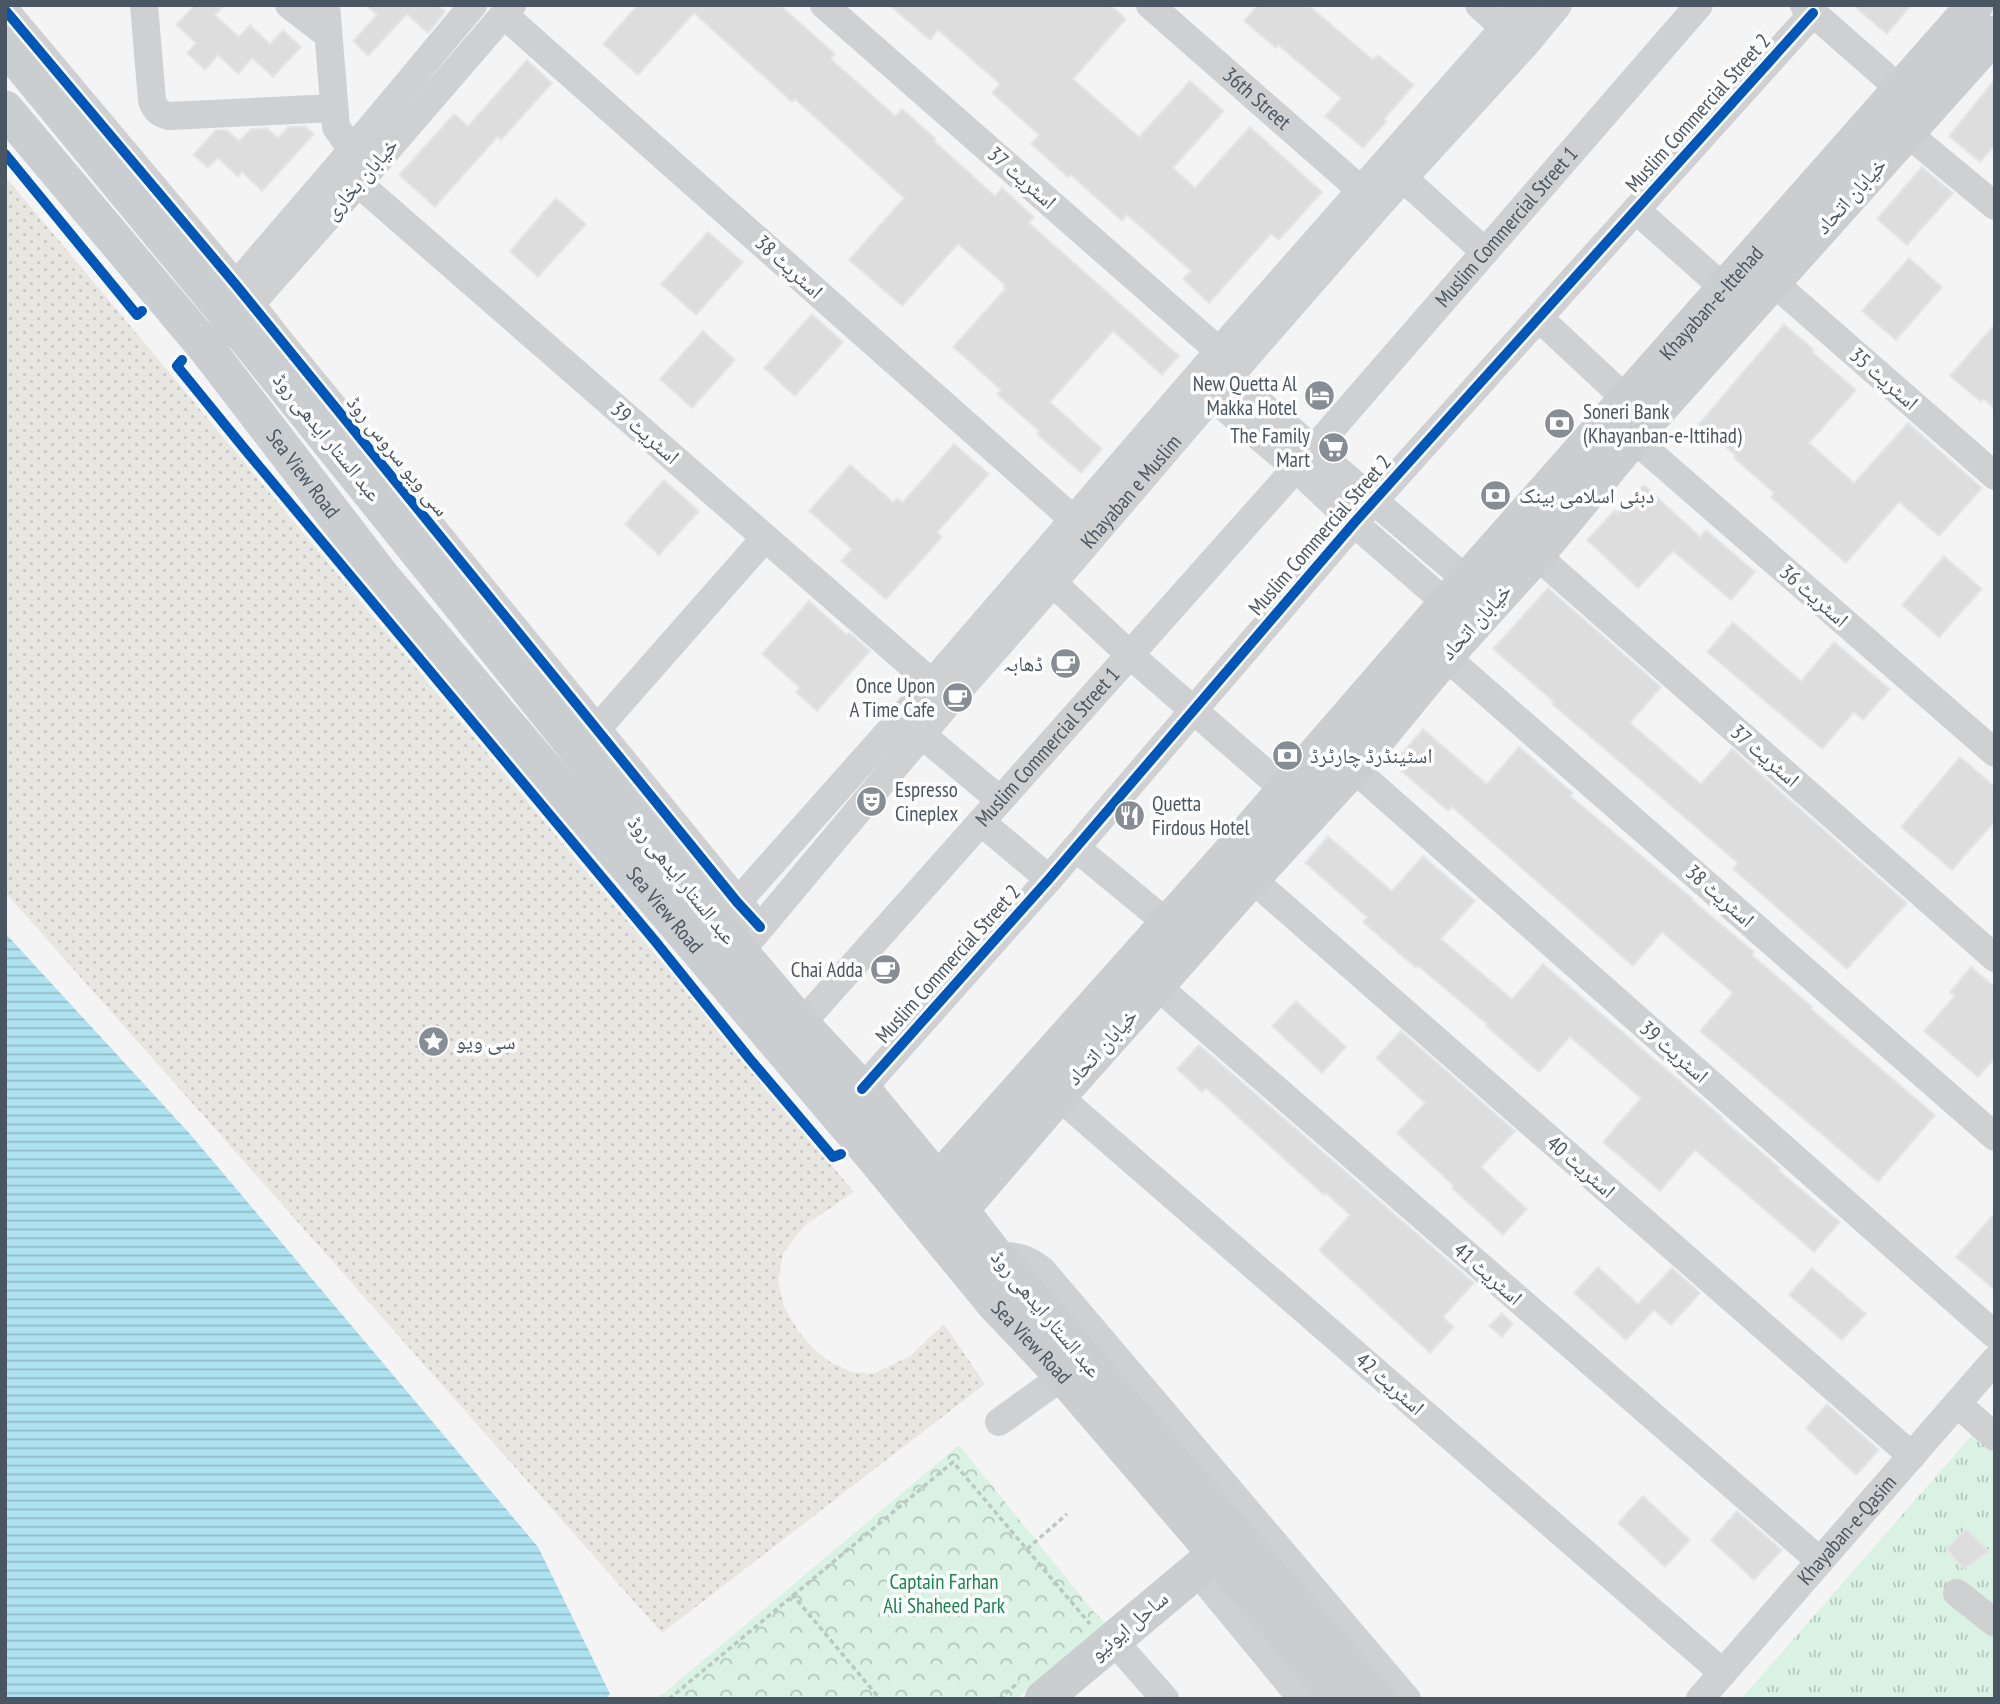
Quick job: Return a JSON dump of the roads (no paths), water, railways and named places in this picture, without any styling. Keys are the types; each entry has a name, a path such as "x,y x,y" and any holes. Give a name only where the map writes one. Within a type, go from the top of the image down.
{"main road":[{"name":"Khayaban-e-Ittehad","path":"1470,603 1635,421 1725,289 1975,5"},
{"name":"خیابان اتحاد","path":"950,1223 1058,1096 1157,986 1239,868 1285,790 1470,603 1536,555 1635,421 1773,282 1995,34"},
{"name":"عبد الستار ایدھی روڈ","path":"5,45 234,304 750,940 801,1024 862,1089 926,1193 950,1223 995,1255 1376,1699"},
{"name":"Sea View Road","path":"5,109 199,340 382,577 867,1148 926,1193"},
{"name":"خیابان اتحاد","path":"926,1193 1167,923 1239,868 1353,768 1445,656 1470,603"},
{"name":"Sea View Road","path":"950,1223 994,1303 1062,1376 1214,1571 1340,1699"},
{"name":"ساحل ایونیو","path":"1043,1699 1111,1640 1214,1571"},
{"name":"ساحل ایونیو","path":"1081,1699 1111,1640"}],"street":[{"path":"144,5 152,101 154,107 163,114 169,116 334,108"},
{"path":"289,5 328,35"},
{"path":"326,5 336,127 352,150"},
{"name":"خیابان بخاری","path":"234,304 352,150 473,5"},
{"name":"اسٹریٹ 37","path":"824,5 1220,375 1305,459 1354,523 1470,603"},
{"name":"36th Street","path":"1150,5 1362,191"},
{"path":"1479,5 1504,28"},
{"name":"Khayaban e Muslim","path":"1290,290 1403,178 1504,28 1524,5"},
{"name":"Khayaban e Muslim","path":"750,940 1053,583 1124,481 1220,375 1290,290 1362,191 1457,101 1525,45 1558,5"},
{"name":"Muslim Commercial Street 1","path":"801,1024 1305,459 1699,5"},
{"path":"1809,9 1901,90"},
{"name":"Muslim Commercial Street 2","path":"862,1089 1076,848 1354,523 1636,210 1809,9"},
{"name":"سی ویو سروس روڈ","path":"5,10 234,304 596,730 727,913"},
{"name":"خیابان بخاری","path":"199,340 358,183 508,10"},
{"name":"اسٹریٹ 38","path":"508,10 1074,520"},
{"path":"1907,133 1995,206"},
{"path":"1403,178 1485,251"},
{"name":"اسٹریٹ 39","path":"358,183 932,684"},
{"path":"1636,210 1725,289"},
{"name":"اسٹریٹ 35","path":"1773,282 1995,476"},
{"path":"1539,318 1635,421"},
{"name":"Khayaban e Muslim","path":"727,913 932,684 1074,520 1124,481 1220,375"},
{"name":"اسٹریٹ 36","path":"1635,421 1995,728"},
{"name":"اسٹریٹ 36","path":"1635,421 1995,753"},
{"name":"اسٹریٹ 37","path":"1305,459 1373,502 1470,603"},
{"path":"596,730 765,538"},
{"name":"اسٹریٹ 37","path":"1536,555 1995,958"},
{"path":"1053,583 1130,655 1285,790"},
{"name":"اسٹریٹ 38","path":"1445,656 1995,1137"},
{"path":"922,735 1000,800"},
{"name":"اسٹریٹ 39","path":"1353,768 1995,1335"},
{"path":"981,822 1049,879"},
{"path":"1076,848 1167,923"},
{"name":"اسٹریٹ 40","path":"1239,868 1912,1455"},
{"name":"اسٹریٹ 41","path":"1157,986 1820,1561"},
{"name":"اسٹریٹ 42","path":"1058,1096 1721,1686"},
{"path":"995,1255 1015,1255 1028,1259 1042,1270 1407,1699"},
{"name":"Khayaban-e-Qasim","path":"1721,1686 1820,1561 1995,1360"},
{"path":"999,1422 1062,1376"},
{"name":"Khayaban-e-Qasim","path":"1700,1699 1721,1686 1995,1385"},
{"path":"1970,1415 1995,1437"},
{"path":"1214,1571 1302,1699"},
{"path":"1957,1593 1995,1623"},
{"path":"1111,1640 1165,1699"}],"water":[{"path":"5,933 190,1134 538,1547 610,1694 605,1699 5,1699"}],"place":[{"name":"New Quetta Al Makka Hotel","path":"1320,396"},
{"name":"Soneri Bank (Khayanban-e-Ittihad)","path":"1560,424"},
{"name":"The Family Mart","path":"1333,448"},
{"name":"دبئی اسلامی بینک","path":"1496,496"},
{"name":"ڈھابہ","path":"1066,664"},
{"name":"Once Upon A Time Cafe","path":"958,698"},
{"name":"اسٹینڈرڈ چارٹرڈ","path":"1287,756"},
{"name":"Espresso Cineplex","path":"872,802"},
{"name":"Quetta Firdous Hotel","path":"1129,816"},
{"name":"Chai Adda","path":"886,970"},
{"name":"سی ویو","path":"433,1042"}],"park label":[{"name":"Captain Farhan Ali Shaheed Park","path":"944,1594"}]}
